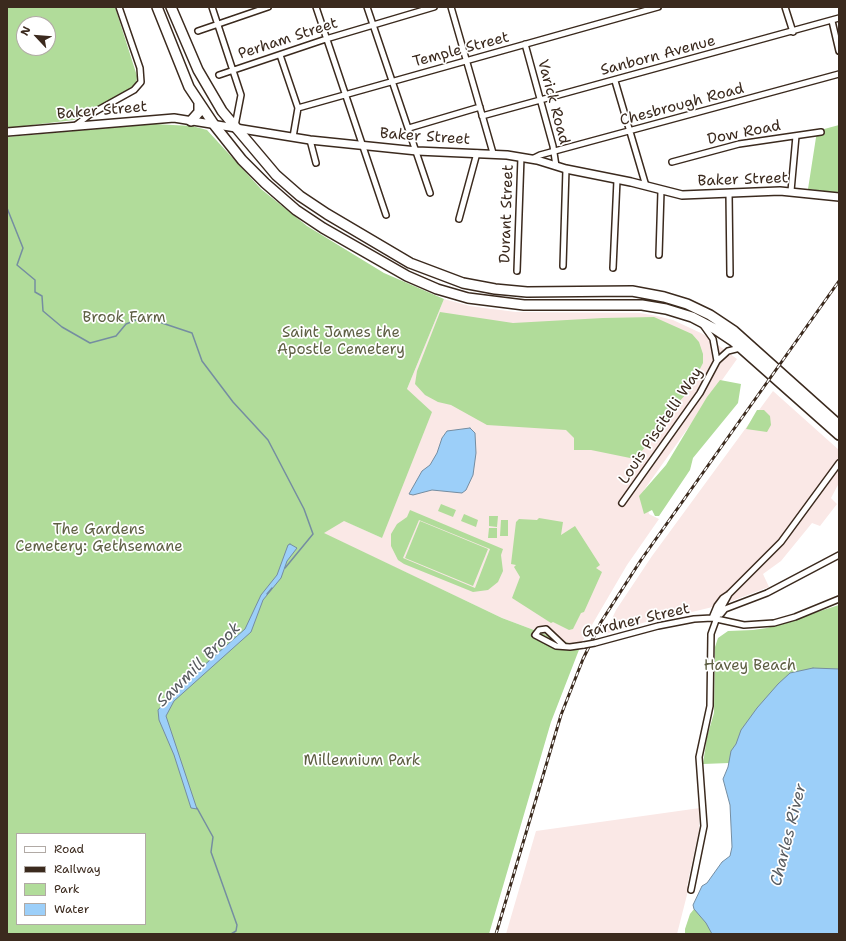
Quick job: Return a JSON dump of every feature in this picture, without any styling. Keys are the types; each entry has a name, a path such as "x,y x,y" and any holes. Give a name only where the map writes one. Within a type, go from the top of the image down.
{"highway":[{"path":"157,7 183,73 199,104 215,126 253,172 290,205 323,228 400,273 444,291 476,300 516,305 642,305 666,309 696,319 719,331 741,348 839,435"},
{"path":"171,7 201,77 217,105 235,129 276,175 300,196 333,218 410,263 444,277 479,287 511,291 640,292 672,299 699,309 734,332 839,425"},
{"path":"191,121 198,114 199,104"},
{"path":"558,292 558,305"}],"street":[{"path":"74,126 87,116 134,90 141,82 140,68 119,7"},
{"path":"212,7 241,95 235,129"},
{"path":"198,31 268,7"},
{"path":"316,7 386,215"},
{"path":"367,7 430,193"},
{"name":"Perham Street","path":"220,75 373,24 434,7"},
{"path":"451,7 493,153"},
{"name":"Temple Street","path":"298,108 658,7"},
{"path":"785,7 793,32"},
{"name":"Sanborn Avenue","path":"482,116 615,81 839,18"},
{"path":"832,21 839,51"},
{"name":"Varick Road","path":"525,44 554,152 556,166"},
{"path":"280,55 298,108 293,138"},
{"name":"Chesbrough Road","path":"531,159 540,154 554,152 839,74"},
{"path":"615,81 646,186"},
{"path":"409,128 480,108"},
{"name":"Baker Street","path":"7,132 160,118 191,121 293,138 363,146 417,151 493,153 521,157 566,169 682,195 791,191 839,197"},
{"name":"Dow Road","path":"672,162 739,144 821,132"},
{"path":"791,191 796,136"},
{"path":"310,140 316,163"},
{"path":"459,218 477,153"},
{"name":"Durant Street","path":"517,271 521,157"},
{"path":"564,266 566,169"},
{"path":"613,268 617,180"},
{"path":"659,255 661,191"},
{"path":"729,193 730,274"},
{"name":"Louis Piscitelli Way","path":"696,319 709,332 713,339 717,361"},
{"name":"Louis Piscitelli Way","path":"622,503 700,393 717,361 728,351 741,348"},
{"path":"691,890 704,826 698,757 710,706 712,634 715,619 729,594 781,542 839,463"},
{"path":"715,619 725,609 767,593 839,555"},
{"name":"Gardner Street","path":"564,646 546,629 539,630 535,635 556,646 564,646 584,645 662,625 694,619 715,619 744,625 774,623 795,617 839,599"}],"shaded area":[{"path":"444,299 470,306 516,312 640,313 657,316 673,320 703,334 737,359 644,490 649,514 659,519 627,565 582,642 571,644 502,618 312,528 314,507 382,538 407,389"},
{"path":"773,391 839,450 839,483 831,498 837,504 820,526 812,523 781,561 763,574 769,587 721,605 671,617 670,615 605,634 616,610 652,556"},
{"path":"700,808 699,830 687,886 689,887 677,934 506,934 536,831"}],"green space":[{"path":"7,7 115,7 137,76 136,85 105,105 74,120 7,128"},
{"path":"154,124 192,126 207,130 261,189 307,226 384,273 444,299 407,389 432,412 382,538 344,521 324,533 502,618 571,644 582,642 551,722 489,934 7,934 7,137"},
{"path":"839,125 839,193 808,189 817,131"},
{"path":"440,312 513,323 654,317 692,334 699,342 703,354 703,363 688,392 676,405 664,425 635,459 591,450 574,450 574,438 566,430 487,425 451,405 438,402 425,395 415,384 417,371"},
{"path":"720,380 741,384 738,403 693,458 690,470 659,516 655,516 652,510 644,514 639,496 666,465 707,397"},
{"path":"757,410 764,410 770,416 771,425 767,432 746,429"},
{"path":"441,504 456,510 453,517 438,511"},
{"path":"410,510 503,549 501,555 503,571 498,582 488,590 473,592 404,564 398,560 391,546 391,534 397,524 407,517","holes":["419,520 490,549 475,588 403,558"]},
{"path":"464,514 478,520 476,527 461,521"},
{"path":"489,516 498,516 497,527 489,526"},
{"path":"539,518 563,522 561,535 575,526 600,565 596,568 602,572 584,612 581,613 573,629 569,630 553,622 551,623 512,598 520,577 514,567 516,565 511,564 516,522 519,519 537,520"},
{"path":"501,520 508,520 508,536 500,536"},
{"path":"420,521 488,549 473,586 405,558"},
{"path":"489,528 497,528 497,538 488,538"},
{"name":"Havey Beach","path":"839,605 839,669 729,763 703,764 707,737 714,713 715,647 718,638 728,631 767,628"},
{"path":"707,885 718,934 685,934 685,929 690,914 694,909 695,910"}],"water":[{"path":"470,428 475,433 476,453 473,475 466,490 462,493 432,490 413,495 409,494 422,471 430,465 437,453 442,438 447,431"},
{"path":"290,544 297,548 287,561 281,578 263,600 251,632 174,701 166,716 197,809 191,808 174,755 159,720 158,710 175,691 245,629 261,595 277,575 288,545"},
{"name":"Charles River","path":"813,668 839,669 839,934 712,934 706,923 694,909 693,905 702,886 707,883 722,862 730,856 732,847 730,805 723,779 728,767 731,751 736,744 741,730 757,708 778,684 790,673"}],"waterway":[{"name":"Sawmill Brook","path":"7,208 23,248 17,265 35,280 35,292 42,296 43,311 62,327 90,343 116,336 126,324 144,317 192,333 202,361 233,402 268,440 304,509 313,534 285,568"},
{"name":"Sawmill Brook","path":"267,594 272,588"},
{"name":"Sawmill Brook","path":"197,808 213,837 211,852 237,925 236,931 231,934"}],"railway":[{"path":"496,934 561,715 583,659 601,622 641,560 839,281"}],"park label":[{"name":"Brook Farm","path":"124,318"},
{"name":"Saint James the Apostle Cemetery","path":"341,342"},
{"name":"The Gardens Cemetery: Gethsemane","path":"99,538"},
{"name":"Millennium Park","path":"362,761"}]}
